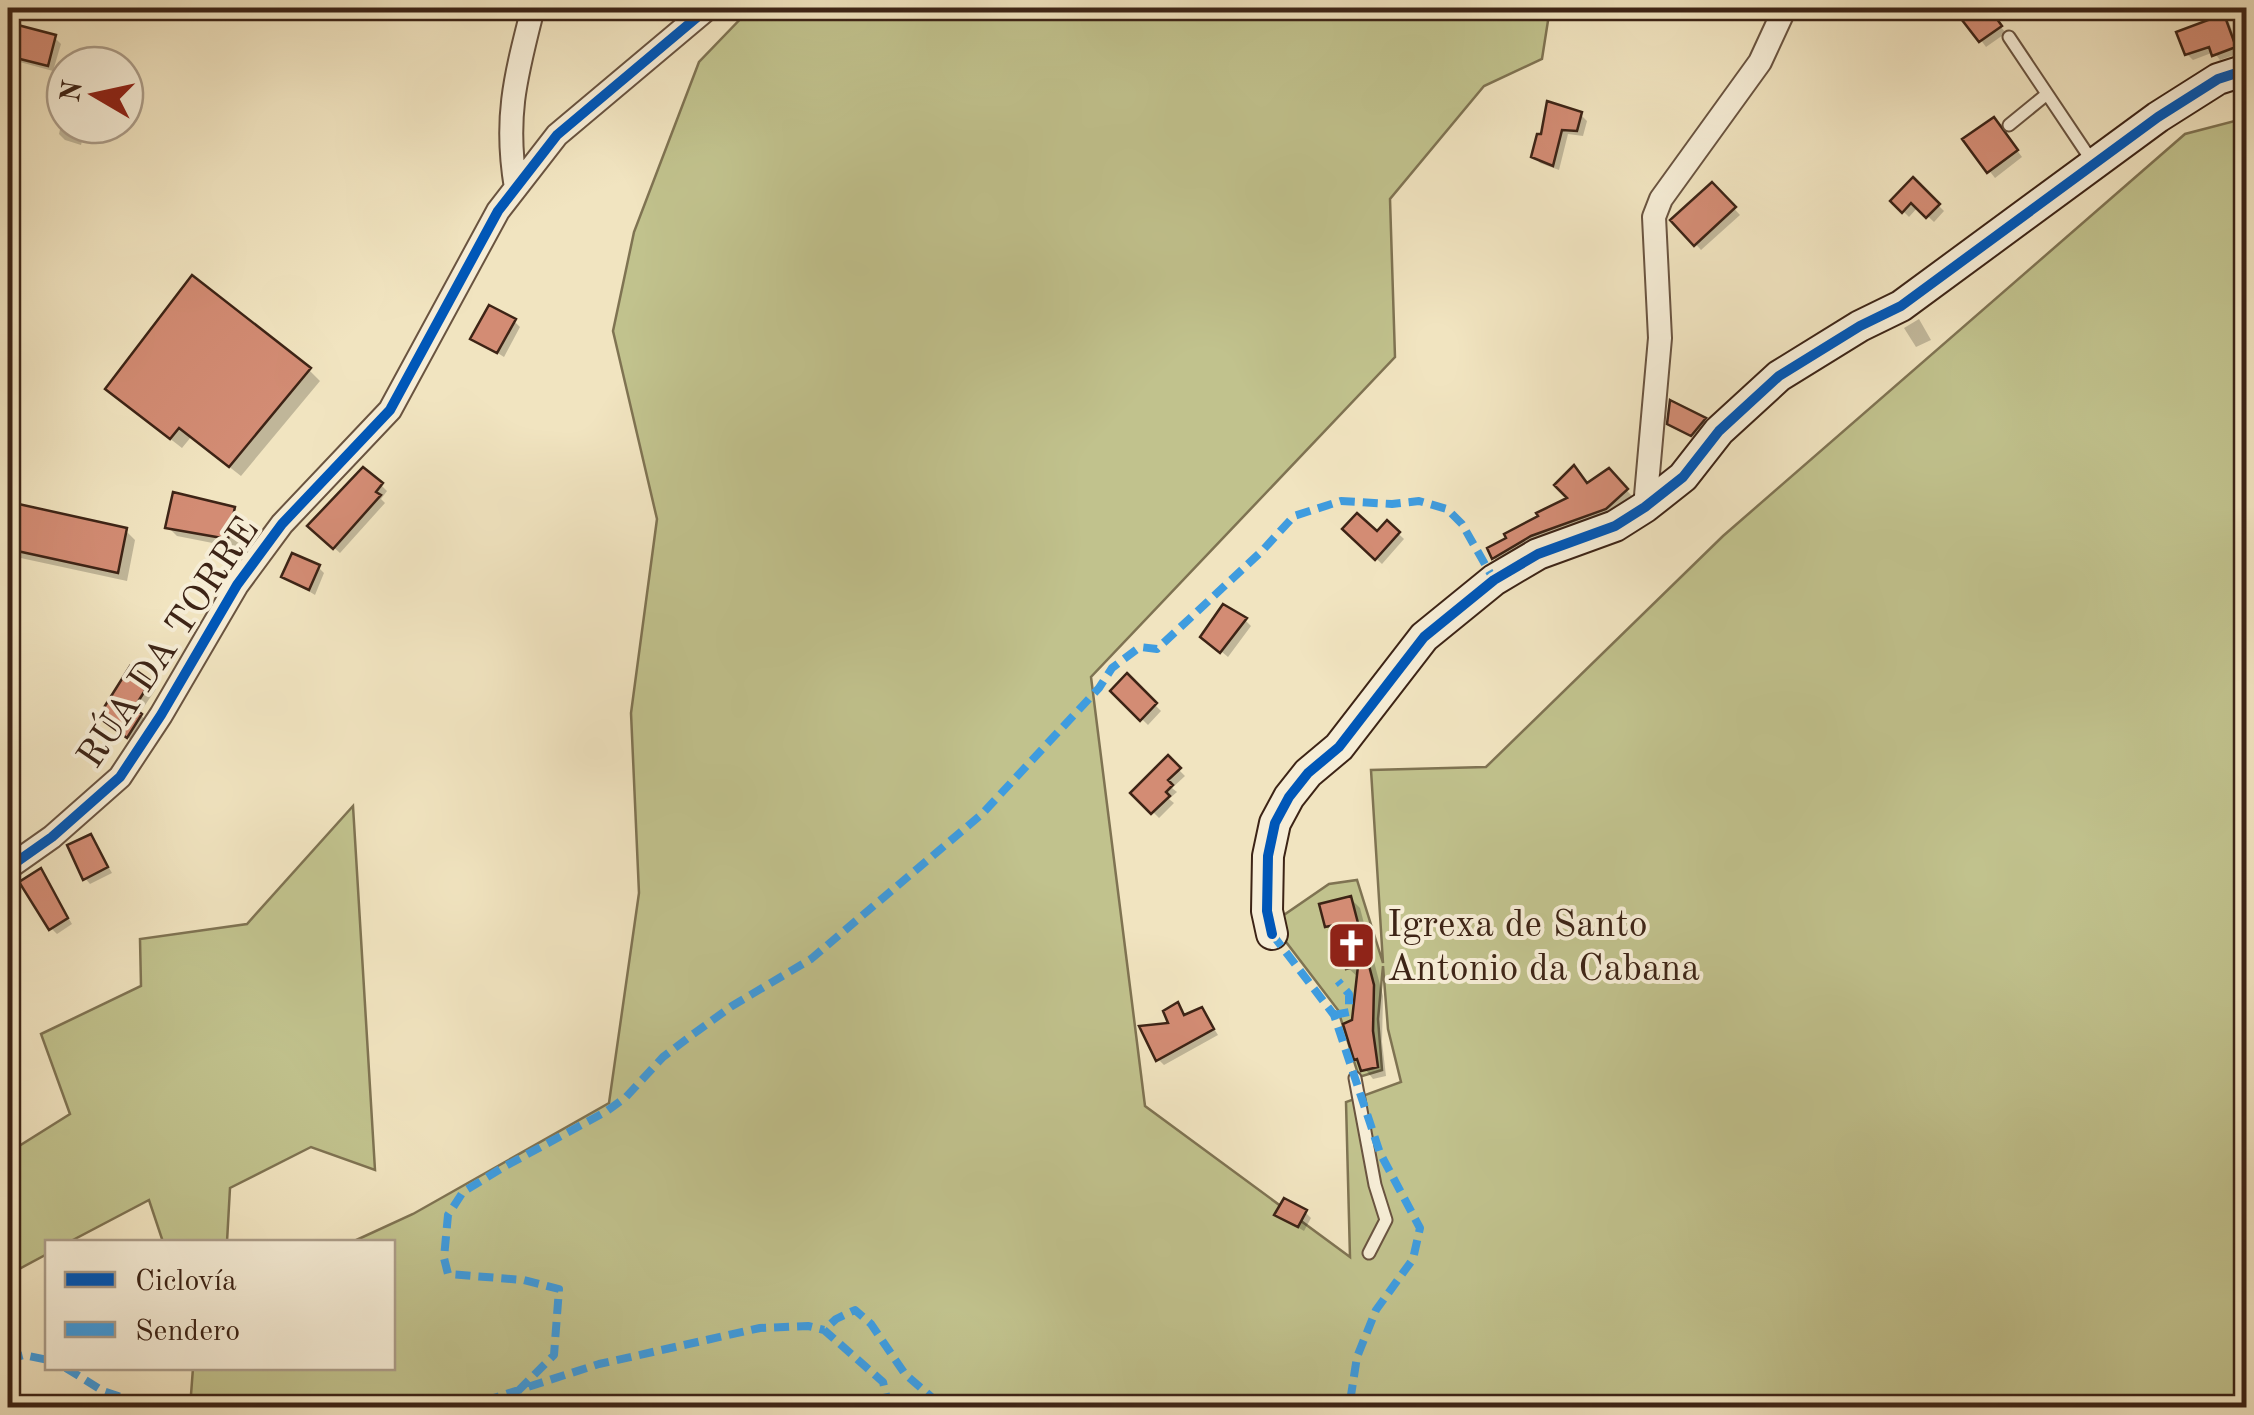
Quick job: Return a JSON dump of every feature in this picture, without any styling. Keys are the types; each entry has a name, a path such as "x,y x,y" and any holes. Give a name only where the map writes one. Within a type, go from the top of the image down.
{"street":[{"path":"516,188 509,146 512,95 533,8"},
{"name":"RÚA DA TORRE","path":"8,868 52,837 120,777 236,585 282,524 390,410 498,211 557,135 708,8"},
{"path":"1645,506 1660,338 1654,217 1661,199 1760,62 1785,8"},
{"path":"1272,934 1266,910 1268,856 1276,823 1299,785 1338,747 1424,637 1494,580 1538,554 1615,526 1645,506 1683,477 1719,431 1779,376 1860,326 1902,306 2158,116 2218,79 2246,70"}],"lane":[{"path":"2010,37 2094,165"},
{"path":"2010,126 2047,94"},
{"path":"1355,1078 1375,1185 1386,1220 1369,1253"}],"green space":[{"path":"751,8 1550,8 1542,59 1484,86 1390,199 1395,357 1091,677 1145,1106 1350,1257 1346,1102 1401,1082 1388,1029 1383,966 1378,1019 1382,1070 1359,1077 1338,1010 1280,934 1281,917 1329,884 1357,880 1383,963 1371,770 1486,767 1723,536 2185,134 2246,118 2246,1407 190,1408 193,1370 395,1370 395,1240 356,1240 413,1214 609,1103 639,893 631,713 657,519 613,331 634,232 699,62"},
{"path":"353,806 375,1170 311,1147 230,1188 227,1240 162,1240 149,1200 73,1240 45,1240 45,1255 8,1275 8,1153 70,1114 41,1034 141,986 140,939 247,924"}],"building":[{"path":"1980,8 1989,8 2002,26 1979,42 1962,20"},
{"path":"2224,14 2236,47 2212,56 2209,47 2185,55 2176,32"},
{"path":"14,24 56,35 53,45 45,45 45,65 8,56"},
{"path":"1547,101 1582,112 1577,131 1562,130 1553,166 1531,157 1537,134 1541,134"},
{"path":"1994,117 2018,150 1987,173 1962,139"},
{"path":"1913,177 1940,204 1926,218 1911,203 1902,213 1890,201"},
{"path":"1712,182 1736,207 1694,246 1670,220"},
{"path":"192,275 311,368 229,467 179,428 170,439 105,389"},
{"path":"489,305 516,319 497,353 470,339"},
{"path":"1670,400 1706,418 1691,436 1667,424"},
{"path":"1574,465 1587,483 1609,468 1628,489 1606,509 1531,536 1492,559 1487,548 1506,538 1504,534 1567,498 1554,485"},
{"path":"363,467 383,483 376,492 381,495 333,549 307,526"},
{"path":"173,492 235,507 228,539 165,528"},
{"path":"14,503 127,528 118,573 8,549"},
{"path":"1357,513 1377,531 1387,520 1400,532 1375,560 1342,529"},
{"path":"292,553 320,565 309,590 281,577"},
{"path":"1223,604 1247,618 1220,653 1200,637"},
{"path":"130,666 151,681 134,708 142,714 127,738 98,717"},
{"path":"1127,673 1157,703 1140,721 1110,691"},
{"path":"1168,755 1181,768 1168,780 1173,785 1166,792 1170,796 1151,814 1130,793"},
{"path":"91,834 108,867 83,880 67,845"},
{"path":"41,868 68,918 49,930 19,882"},
{"path":"1351,896 1374,985 1373,1031 1378,1067 1361,1071 1343,1024 1352,1020 1358,966 1346,969 1335,925 1325,927 1319,904"},
{"path":"1178,1002 1184,1015 1202,1007 1214,1029 1156,1061 1139,1026 1168,1023 1163,1011"},
{"path":"1284,1198 1307,1210 1298,1227 1274,1215"}],"marked path":[{"path":"518,1391 554,1355 559,1289 524,1280 448,1274 444,1258 448,1215 463,1192 607,1111 692,1035 811,959 982,814 1099,688 1112,668 1140,647 1157,649 1294,516 1341,501 1419,501 1447,509 1462,524 1494,580"},
{"path":"1272,934 1334,1015 1380,1153 1420,1228 1413,1259 1376,1310 1357,1357 1349,1408"},
{"path":"1334,1015 1349,1012 1349,994 1338,981"},
{"path":"889,1408 883,1382 824,1330 855,1310 871,1324 905,1374 944,1408"},
{"path":"463,1408 599,1364 760,1328 808,1326 824,1330"},
{"path":"8,1359 24,1355 45,1359"},
{"path":"69,1370 103,1391 153,1408"}],"cycle path":[{"path":"8,868 52,837 120,777 237,585 282,524 390,410 498,211 557,135 708,8"},
{"path":"1272,934 1267,911 1268,856 1275,823 1308,773 1339,747 1424,637 1494,580 1538,554 1615,526 1645,507 1683,477 1719,431 1779,376 1860,326 1901,306 2158,117 2218,79 2246,70"}],"place":[{"name":"Igrexa de Santo Antonio da Cabana","path":"1352,945"}]}
